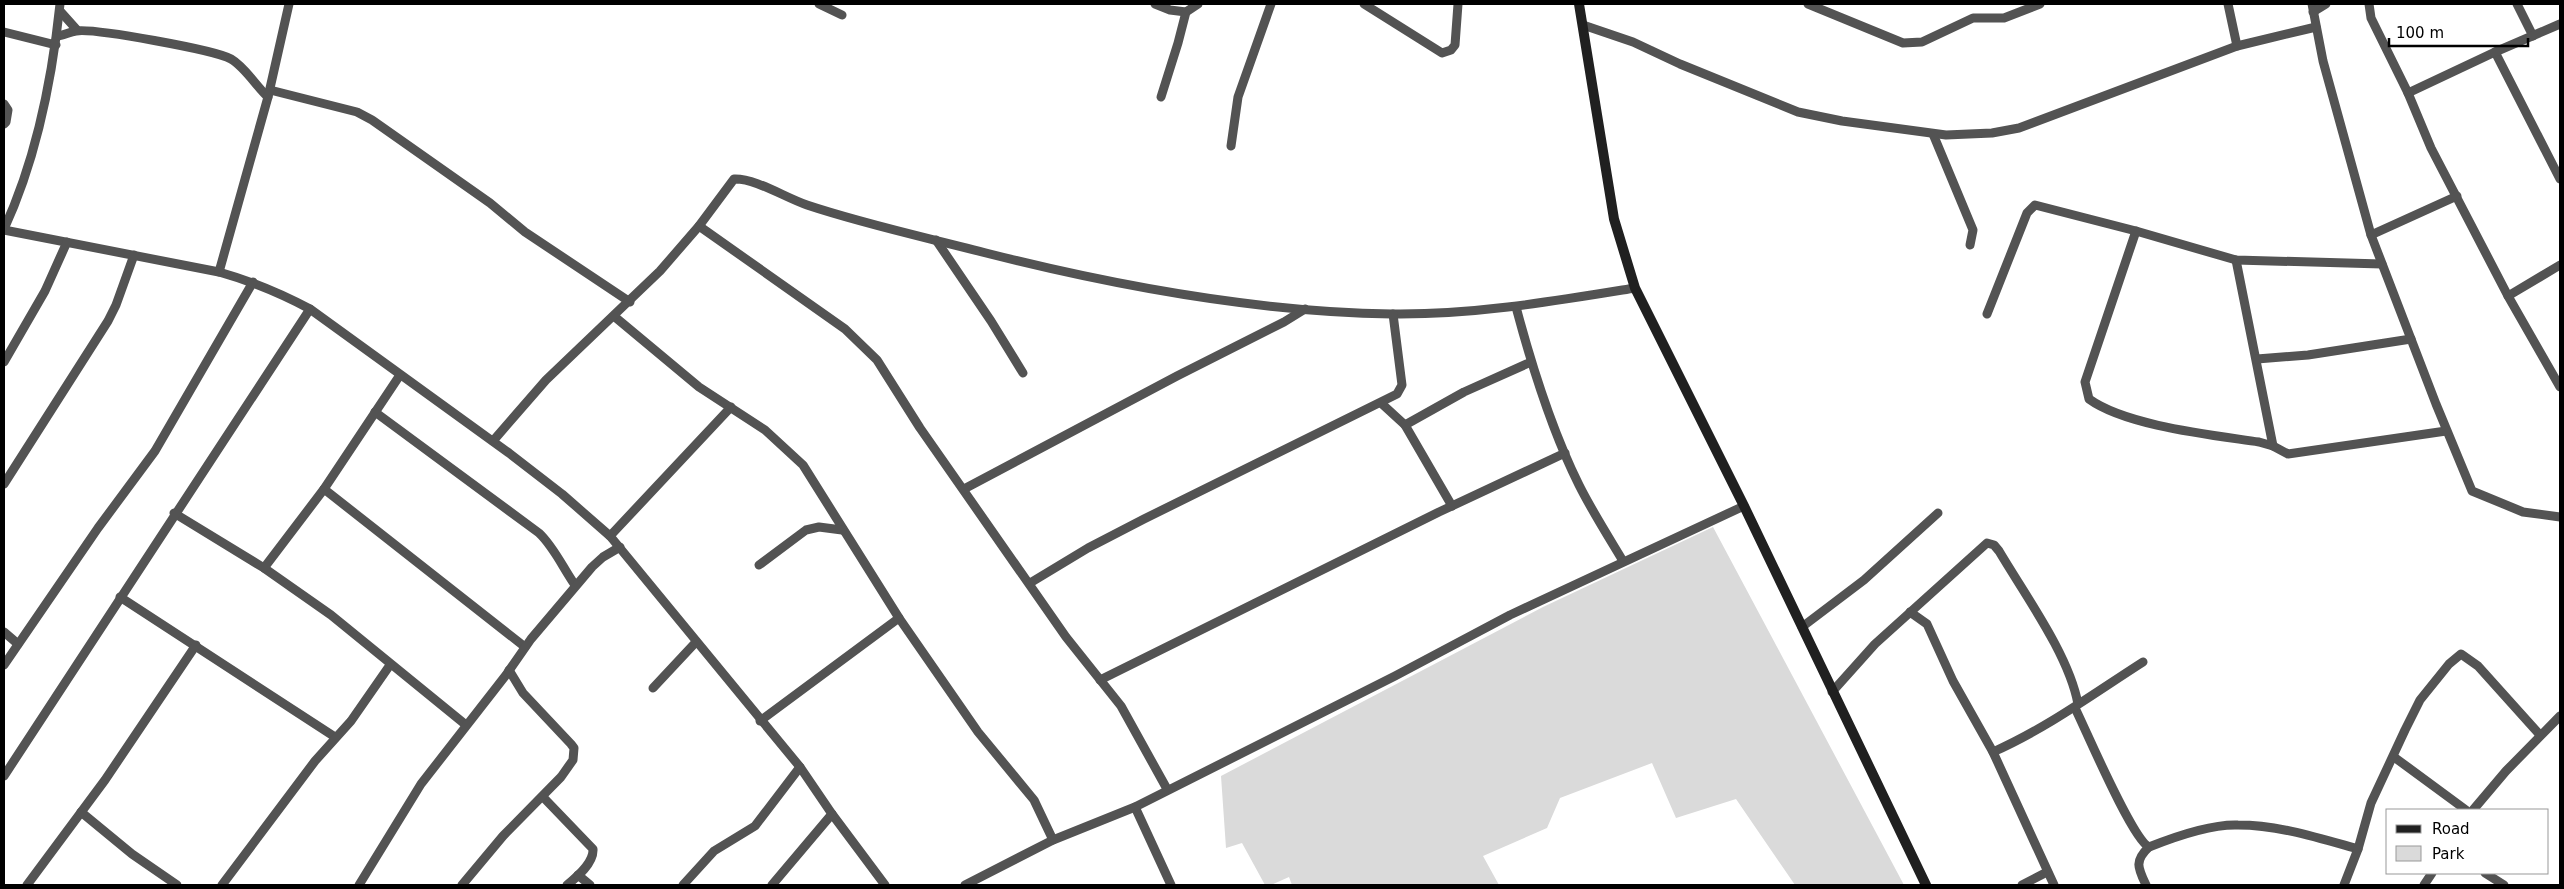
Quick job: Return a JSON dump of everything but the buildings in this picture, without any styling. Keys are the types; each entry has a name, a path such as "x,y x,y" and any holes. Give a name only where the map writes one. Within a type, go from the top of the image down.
{"main road":[{"path":"1579,4 1614,219 1635,288 1744,506 1926,885"}],"street":[{"path":"219,272 269,94 289,4"},
{"path":"819,4 842,15"},
{"path":"1155,4 1170,10 1186,12 1198,4"},
{"path":"1231,146 1238,97 1270,4"},
{"path":"1364,4 1442,53 1451,50 1454,45 1458,4"},
{"path":"1808,4 1903,43 1922,42 1973,18 2004,18 2040,4"},
{"path":"2228,4 2237,46"},
{"path":"2326,4 2313,8 2316,27 2371,235 2446,431 2472,491 2523,512 2560,517"},
{"path":"2369,4 2371,18 2408,93 2431,148 2508,296 2560,387"},
{"path":"2517,4 2533,36"},
{"path":"60,7 77,30"},
{"path":"60,7 57,41 50,80 21,192 4,229 219,272 253,282 310,309 492,441 562,494 620,547 760,721 800,767 832,814 885,885"},
{"path":"1160,97 1178,44 1186,12"},
{"path":"2408,93 2560,24"},
{"path":"1583,25 1633,42 1680,64 1798,112 1933,134 1971,134 2019,128 2237,46 2316,27"},
{"path":"4,32 57,41 77,30 102,32 206,51 229,58 238,63 269,94 357,112 372,120 490,203 525,232 630,302"},
{"path":"2495,52 2556,162 2560,179"},
{"path":"4,104 8,110 4,124"},
{"path":"1933,134 1973,230 1970,245"},
{"path":"492,441 546,380 630,302 699,226 734,179 806,205 936,240 1127,284 1254,305 1393,314 1516,307 1635,288"},
{"path":"2371,235 2457,196"},
{"path":"1987,314 2027,212 2035,205 2136,231 2236,260 2382,264"},
{"path":"699,226 793,291 845,329 867,348 1066,637 1120,706 1167,789"},
{"path":"2136,231 2085,382 2089,400 2101,408 2165,427 2273,446 2288,454 2446,431"},
{"path":"936,240 1023,373"},
{"path":"4,362 45,291 68,242"},
{"path":"4,484 108,321 116,305 134,255"},
{"path":"2236,260 2273,446"},
{"path":"2508,296 2560,265"},
{"path":"4,665 155,451 253,282"},
{"path":"1516,307 1531,362 1565,453 1579,485 1623,561"},
{"path":"4,776 174,513 240,419 310,309"},
{"path":"964,489 1177,376 1284,322 1305,309"},
{"path":"1030,583 1088,548 1144,519 1397,394 1402,385 1393,314"},
{"path":"615,317 698,388 730,407 783,445 802,466 899,618 978,732 1034,800 1053,840"},
{"path":"2257,359 2308,354 2411,339"},
{"path":"1405,425 1464,392 1531,362"},
{"path":"264,568 324,489 400,375"},
{"path":"1382,403 1405,425 1452,506"},
{"path":"610,536 730,407"},
{"path":"375,412 539,533 550,543 556,558 575,584"},
{"path":"1100,680 1452,506 1565,453"},
{"path":"324,489 525,647"},
{"path":"965,885 1053,840 1135,807 1167,789 1410,668 1510,615 1744,506"},
{"path":"174,513 264,568 331,615 466,725"},
{"path":"1802,627 1864,580 1938,513"},
{"path":"760,566 806,530 819,527 842,530"},
{"path":"1832,692 1874,644 1987,543 1991,543 1999,551 2050,638 2075,686 2077,706 2110,784 2138,835 2149,847"},
{"path":"359,885 421,784 525,647 575,584 603,557 620,547"},
{"path":"120,597 336,737"},
{"path":"1910,612 1927,624 1953,681 1993,752 2054,885"},
{"path":"760,721 899,618"},
{"path":"4,632 18,644"},
{"path":"653,688 696,642"},
{"path":"27,885 142,727 196,645"},
{"path":"2344,885 2358,849 2371,803 2420,700 2449,664 2461,654 2478,666 2540,735"},
{"path":"1993,752 2020,740 2077,706 2143,662"},
{"path":"222,885 314,761 351,720 390,665"},
{"path":"462,885 503,836 543,797 573,760 574,748 523,693 509,670"},
{"path":"2474,809 2540,735 2560,716"},
{"path":"2394,757 2465,809"},
{"path":"683,885 714,851 755,826 800,767"},
{"path":"543,797 593,849 591,858 578,875 567,885"},
{"path":"1135,807 1171,885"},
{"path":"81,812 132,854 176,885"},
{"path":"772,885 832,814"},
{"path":"2146,885 2138,866 2140,855 2149,847 2222,826 2238,824 2294,832 2358,849"},
{"path":"2022,885 2047,872"},
{"path":"2424,885 2431,874"},
{"path":"2487,874 2504,885"},
{"path":"578,875 590,885"}],"green space":[{"path":"1713,527 1904,885 1795,885 1736,799 1676,818 1652,763 1560,798 1547,828 1483,856 1499,885 1292,885 1289,877 1271,885 1265,885 1242,843 1226,848 1221,776 1543,607"}]}
